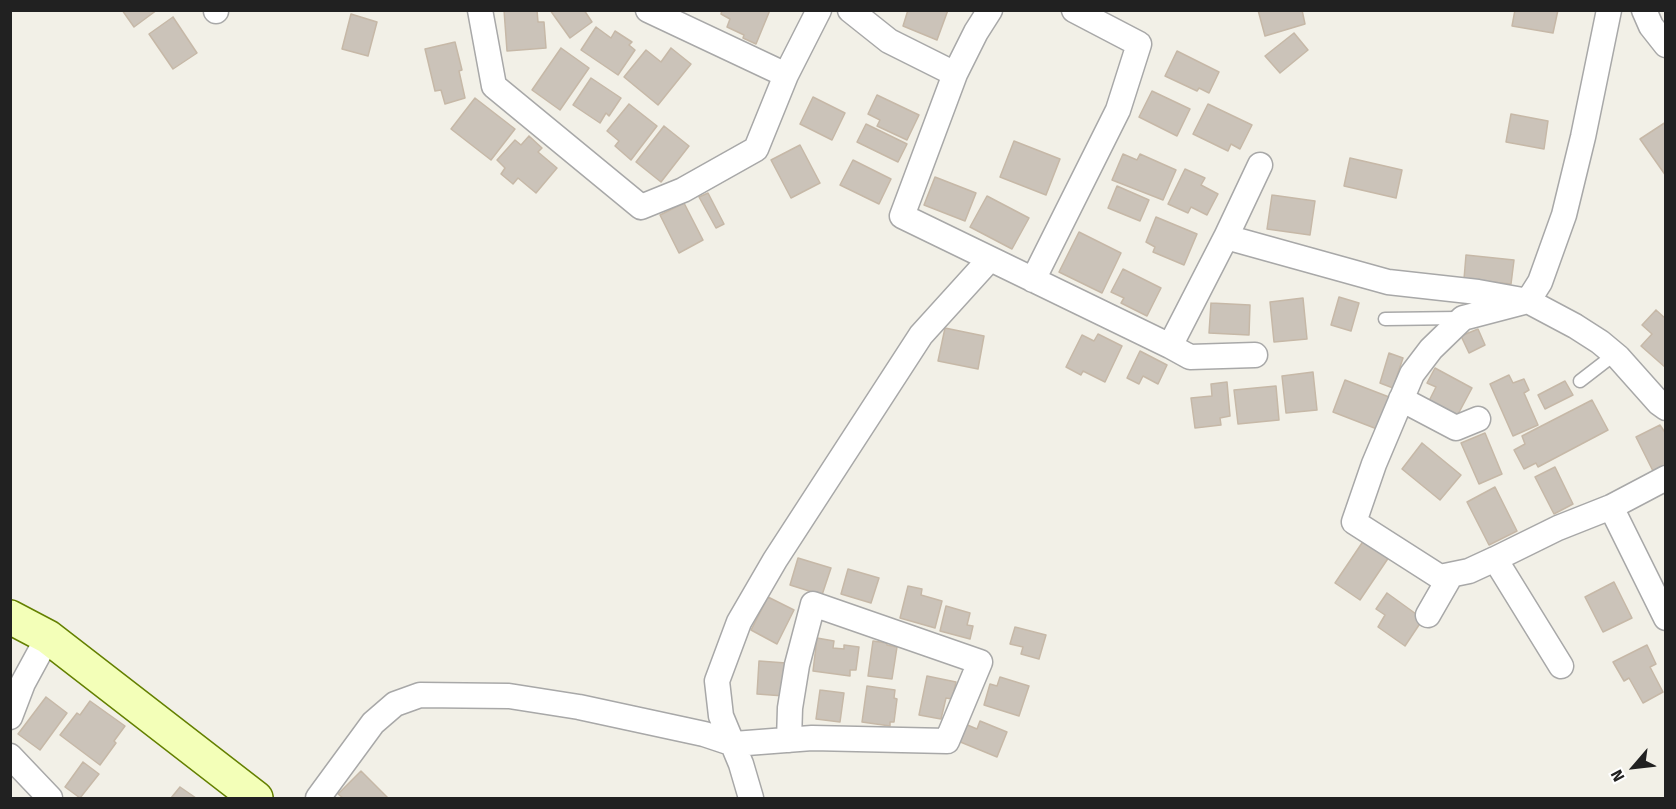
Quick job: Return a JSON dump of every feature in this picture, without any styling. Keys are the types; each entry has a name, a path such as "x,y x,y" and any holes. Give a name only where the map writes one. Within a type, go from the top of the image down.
{"street":[{"path":"480,10 494,86 641,207 683,190 756,148 786,75 819,10"},
{"path":"648,10 786,75"},
{"path":"850,10 889,41 955,74"},
{"path":"990,10 955,74 902,216 1190,357 1255,355"},
{"path":"1033,280 1118,110 1139,44 1074,10"},
{"path":"1609,10 1583,137 1564,215 1540,282 1528,301 1463,318 1431,349 1412,374 1374,464 1354,522 1440,577 1469,571 1495,560 1558,528 1611,507 1665,478"},
{"path":"1644,10 1651,26 1665,45"},
{"path":"1170,346 1260,165"},
{"path":"1226,237 1388,282 1478,292 1528,301 1575,326 1615,354 1665,408"},
{"path":"751,798 734,744 721,716 717,681 740,622 775,560 921,335 989,260"},
{"path":"1401,399 1456,428 1478,419"},
{"path":"1611,507 1665,618"},
{"path":"1495,560 1561,666"},
{"path":"1428,615 1451,575"},
{"path":"318,798 373,723 395,704 420,695 509,696 704,734 734,744 789,740 812,738 947,741 980,662 813,604 797,665 790,708 789,740"},
{"path":"10,617 48,637 256,798"},
{"path":"10,717 23,683 48,637"},
{"path":"10,756 50,798"}],"lane":[{"path":"1384,319 1463,318"},
{"path":"1580,381 1615,354"}],"building":[{"path":"122,10 157,10 134,27"},
{"path":"504,10 537,10 538,22 544,22 546,48 507,51"},
{"path":"550,10 584,10 592,22 570,38"},
{"path":"722,10 770,10 756,44 727,27 730,19 721,14"},
{"path":"908,10 948,10 937,40 903,26"},
{"path":"1258,10 1302,10 1305,24 1265,36"},
{"path":"1515,10 1558,10 1553,33 1512,26"},
{"path":"351,14 377,22 368,56 342,49"},
{"path":"173,17 197,53 173,69 149,34"},
{"path":"596,27 611,38 615,31 632,42 629,45 635,50 618,75 581,50"},
{"path":"1294,33 1308,50 1280,73 1265,56"},
{"path":"455,42 462,70 459,71 465,98 445,104 441,90 435,91 425,49"},
{"path":"561,48 589,68 560,110 532,90"},
{"path":"671,48 691,64 658,105 624,77 646,50 661,62"},
{"path":"1177,51 1219,72 1209,93 1199,88 1197,91 1165,76"},
{"path":"591,78 621,98 609,116 606,113 600,123 573,105"},
{"path":"1152,91 1190,109 1177,136 1139,117"},
{"path":"877,95 919,115 907,140 877,126 880,120 868,114"},
{"path":"813,97 845,113 832,140 800,124"},
{"path":"475,98 515,129 491,160 451,129"},
{"path":"629,104 657,126 631,160 615,146 619,141 607,131"},
{"path":"1208,104 1252,125 1240,149 1231,144 1228,151 1193,134"},
{"path":"1511,114 1548,121 1544,149 1506,142"},
{"path":"1666,122 1666,176 1640,139"},
{"path":"866,124 907,144 898,162 857,142"},
{"path":"664,126 689,146 661,182 636,162"},
{"path":"529,136 542,148 538,152 557,168 536,193 518,178 513,184 501,174 505,168 497,160 515,140 521,145"},
{"path":"1014,141 1060,159 1046,195 1000,177"},
{"path":"800,145 820,183 791,198 771,160"},
{"path":"1123,154 1137,160 1140,154 1176,170 1163,200 1112,180"},
{"path":"1350,158 1402,170 1396,198 1344,186"},
{"path":"853,160 891,179 879,204 840,185"},
{"path":"1185,169 1205,178 1201,185 1218,194 1207,215 1191,207 1188,213 1168,204"},
{"path":"935,177 976,193 965,221 924,205"},
{"path":"1117,186 1149,200 1140,221 1108,208"},
{"path":"708,193 724,224 716,228 699,197"},
{"path":"1272,195 1315,201 1310,235 1267,229"},
{"path":"987,196 1029,218 1012,249 970,227"},
{"path":"684,203 703,240 679,253 660,215"},
{"path":"1156,217 1197,234 1184,265 1153,252 1155,247 1146,242"},
{"path":"1079,232 1121,253 1102,293 1059,272"},
{"path":"1466,255 1514,260 1511,284 1464,279"},
{"path":"1123,269 1161,288 1147,316 1121,303 1124,298 1111,292"},
{"path":"1339,297 1359,303 1351,331 1331,325"},
{"path":"1303,298 1307,339 1274,342 1270,302"},
{"path":"1211,303 1250,305 1249,335 1209,333"},
{"path":"1656,310 1666,319 1666,368 1641,346 1652,334 1642,325"},
{"path":"945,328 984,336 978,369 938,361"},
{"path":"1478,329 1485,345 1469,353 1461,336"},
{"path":"1098,334 1122,346 1105,382 1083,371 1081,375 1066,367 1082,335 1094,341"},
{"path":"1140,351 1167,365 1158,384 1143,376 1139,384 1127,378"},
{"path":"1389,353 1403,358 1393,388 1380,383"},
{"path":"1435,368 1472,388 1456,418 1428,403 1436,387 1427,383"},
{"path":"1313,372 1317,410 1286,413 1282,376"},
{"path":"1509,375 1513,383 1524,379 1529,390 1524,393 1538,425 1513,436 1490,384"},
{"path":"1345,380 1389,397 1377,429 1333,412"},
{"path":"1565,381 1573,395 1545,409 1538,395"},
{"path":"1227,382 1230,416 1220,418 1221,425 1195,428 1191,398 1212,396 1211,384"},
{"path":"1276,386 1279,420 1238,424 1234,390"},
{"path":"1592,400 1608,430 1538,467 1536,463 1524,469 1514,450 1525,444 1522,436"},
{"path":"1660,425 1666,434 1666,465 1653,471 1636,437"},
{"path":"1485,433 1502,474 1479,484 1461,443"},
{"path":"1422,443 1461,475 1440,500 1402,469"},
{"path":"1555,467 1573,504 1554,514 1535,477"},
{"path":"1495,487 1517,531 1489,545 1467,502"},
{"path":"1364,540 1389,557 1360,600 1335,583"},
{"path":"798,558 831,568 822,595 790,585"},
{"path":"848,569 879,578 871,603 841,594"},
{"path":"1614,582 1632,618 1603,632 1585,597"},
{"path":"908,586 922,589 921,595 942,601 935,628 900,618"},
{"path":"1387,593 1423,619 1405,646 1378,627 1385,615 1376,609"},
{"path":"768,597 794,610 777,644 751,630"},
{"path":"946,606 970,613 967,625 973,626 970,639 940,631"},
{"path":"1015,627 1046,635 1039,659 1021,654 1023,647 1010,644"},
{"path":"817,638 834,641 833,648 844,649 844,645 859,647 856,670 850,670 850,676 813,671"},
{"path":"873,641 897,647 892,679 868,676"},
{"path":"1647,645 1656,664 1650,667 1663,692 1643,703 1629,678 1624,681 1613,662"},
{"path":"759,661 786,663 784,696 757,694"},
{"path":"927,676 956,682 952,699 946,698 941,719 919,715"},
{"path":"1000,677 1029,686 1019,716 984,705 990,684 997,686"},
{"path":"867,686 895,690 894,698 897,699 894,722 890,722 890,726 862,722"},
{"path":"820,690 844,693 840,722 816,719"},
{"path":"46,697 67,713 40,750 18,734"},
{"path":"90,701 125,726 100,765 60,735 77,713 80,715"},
{"path":"980,721 1007,732 997,757 958,741 965,724 977,729"},
{"path":"83,762 99,774 80,798 65,787"},
{"path":"361,771 388,798 343,798 338,794"},
{"path":"180,787 196,798 171,798"}]}
